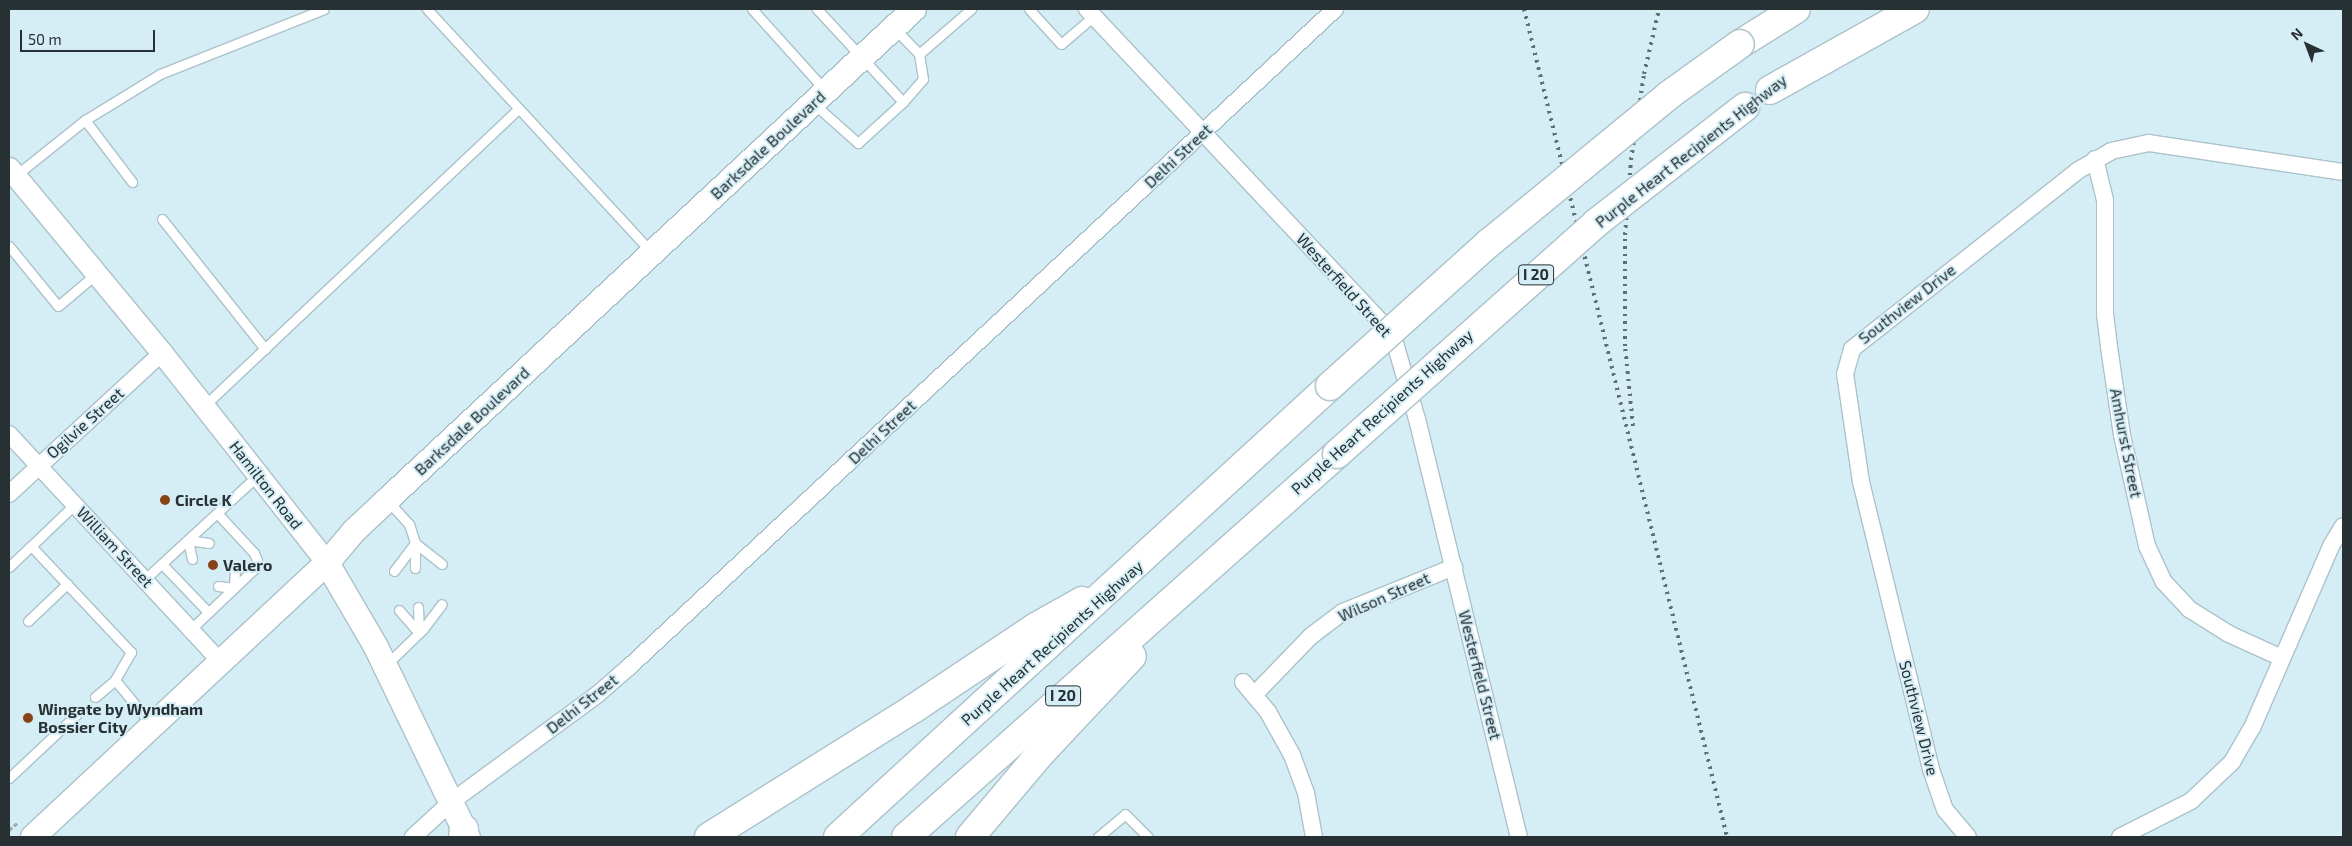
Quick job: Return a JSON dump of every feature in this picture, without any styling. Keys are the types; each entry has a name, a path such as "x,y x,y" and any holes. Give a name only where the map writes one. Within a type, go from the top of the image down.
{"highway":[{"path":"1740,44 1782,9"},
{"name":"Purple Heart Recipients Highway","path":"838,837 1489,242 1662,101 1740,44 1796,9"},
{"name":"Purple Heart Recipients Highway","path":"906,837 1596,223 1876,9"},
{"path":"1770,90 1915,9"},
{"path":"970,837 1040,754 1222,557"},
{"path":"710,837 913,709 1036,627 1123,578"}],"main road":[{"name":"Barksdale Boulevard","path":"33,837 327,564 388,500 914,9"},
{"name":"Hamilton Road","path":"327,564 385,666 465,834"}],"street":[{"name":"Delhi Street","path":"413,837 451,802 598,694 629,667 1336,9"},
{"name":"Westerfield Street","path":"1091,12 1380,322 1395,343 1454,567 1519,837"},
{"name":"Southview Drive","path":"1968,837 1945,810 1930,769 1861,482 1847,397 1846,361 1852,349 1872,330 2095,159 2130,145 2149,143 2343,172"},
{"name":"Amhurst Street","path":"2095,159 2105,200 2105,314 2113,374 2147,546 2164,582 2189,609 2229,634 2282,658"},
{"name":"Hamilton Road","path":"12,172 162,353 259,474 327,564"},
{"name":"Ogilvie Street","path":"9,494 162,353"},
{"name":"William Street","path":"9,434 221,662"},
{"path":"2120,837 2175,811 2221,776 2252,728 2330,546 2343,526"},
{"name":"Wilson Street","path":"1254,695 1310,636 1343,612 1454,567"},
{"path":"1243,682 1278,728 1296,763 1309,804 1314,837"}],"lane":[{"path":"12,172 85,120 160,74 324,9"},
{"path":"428,9 652,253"},
{"path":"752,9 819,97 858,143 903,102 923,80 919,54 894,28"},
{"path":"818,9 864,56 903,102"},
{"path":"919,54 972,9"},
{"path":"1029,9 1061,44 1091,12"},
{"path":"204,406 518,109"},
{"path":"85,120 132,182"},
{"path":"162,219 265,348"},
{"path":"9,246 58,306 97,274"},
{"path":"145,579 259,474"},
{"path":"388,500 409,524 415,543 415,568"},
{"path":"9,567 75,504"},
{"path":"190,629 254,568 257,560 217,513"},
{"path":"188,540 209,544"},
{"path":"188,540 192,559"},
{"path":"415,543 442,564"},
{"path":"394,571 415,543"},
{"path":"31,546 131,652 115,680 96,697"},
{"path":"162,564 208,612"},
{"path":"234,571 234,588"},
{"path":"28,621 67,584"},
{"path":"218,586 234,588"},
{"path":"385,666 419,633 442,604"},
{"path":"418,607 419,633"},
{"path":"399,610 419,633"},
{"path":"115,680 153,725"},
{"path":"9,778 77,714"},
{"path":"1098,837 1125,814 1148,837"}],"railway":[{"path":"1524,9 1727,837"},
{"path":"1633,426 1625,346 1625,235 1631,160 1644,74 1659,9"}],"place":[{"name":"Circle K","path":"165,500"},
{"name":"Valero","path":"213,565"},
{"name":"Wingate by Wyndham Bossier City","path":"28,718"}]}
